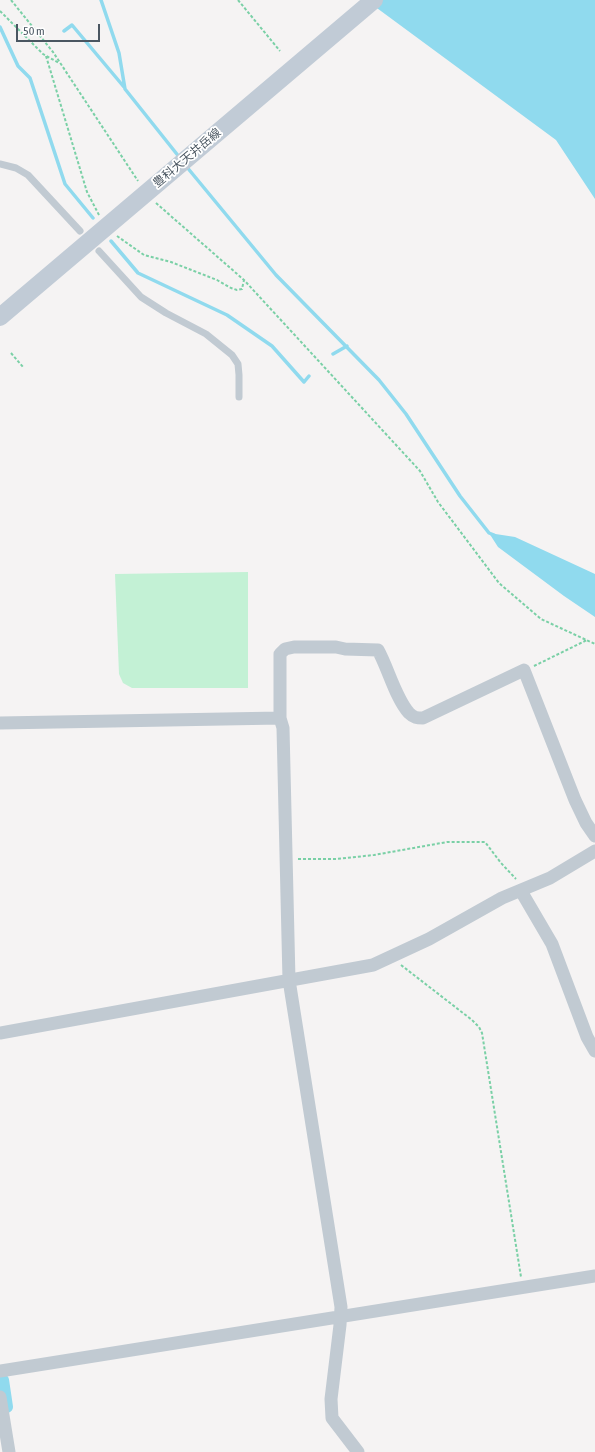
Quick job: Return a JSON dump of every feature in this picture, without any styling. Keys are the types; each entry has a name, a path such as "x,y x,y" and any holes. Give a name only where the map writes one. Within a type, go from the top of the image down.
{"main road":[{"name":"豊科大天井岳線","path":"0,317 374,0"}],"street":[{"path":"358,1452 332,1418 331,1399 341,1307 289,980 283,728 280,718 280,654 285,649 294,647 336,647 345,649 378,650 402,702 409,713 416,718 424,718 524,670 575,800 586,823 595,836"},
{"path":"0,723 280,718"},
{"path":"0,1033 373,965 391,958 429,939 502,898 550,878 595,851"},
{"path":"521,891 552,944 587,1037 595,1051"},
{"path":"0,1371 595,1276"},
{"path":"0,1398 9,1452"}],"lane":[{"path":"0,164 16,168 28,175 80,231"},
{"path":"99,251 141,297 166,313 206,334 232,355 238,364 239,397"}],"path":[{"path":"11,0 53,52 146,192 155,202 244,280 420,471 438,502 499,582 541,619 595,644"},
{"path":"238,0 280,51"},
{"path":"0,11 33,45 46,56 60,64"},
{"path":"46,56 87,192 99,215"},
{"path":"117,236 144,254 196,272 231,288 237,290 242,289 244,280"},
{"path":"11,353 23,367"},
{"path":"524,670 587,640"},
{"path":"286,859 336,859 447,842 485,842 501,863 519,882 521,891"},
{"path":"391,958 472,1020 479,1027 482,1033 523,1288"}],"green space":[{"path":"248,572 248,688 132,688 123,683 119,674 115,574"}],"water":[{"path":"366,0 595,0 595,199 556,140"},
{"path":"489,533 515,537 595,574 595,617 498,547"}],"waterway":[{"path":"101,0 119,53 125,89 180,158"},
{"path":"64,31 72,25 124,87"},
{"path":"0,27 18,66 30,78 65,184 93,218"},
{"path":"186,166 276,275 379,380 406,414 460,496 489,533 494,535"},
{"path":"111,241 138,273 227,315 272,346 304,382 309,376"},
{"path":"333,354 347,346"},
{"path":"3,1380 7,1407"}]}
